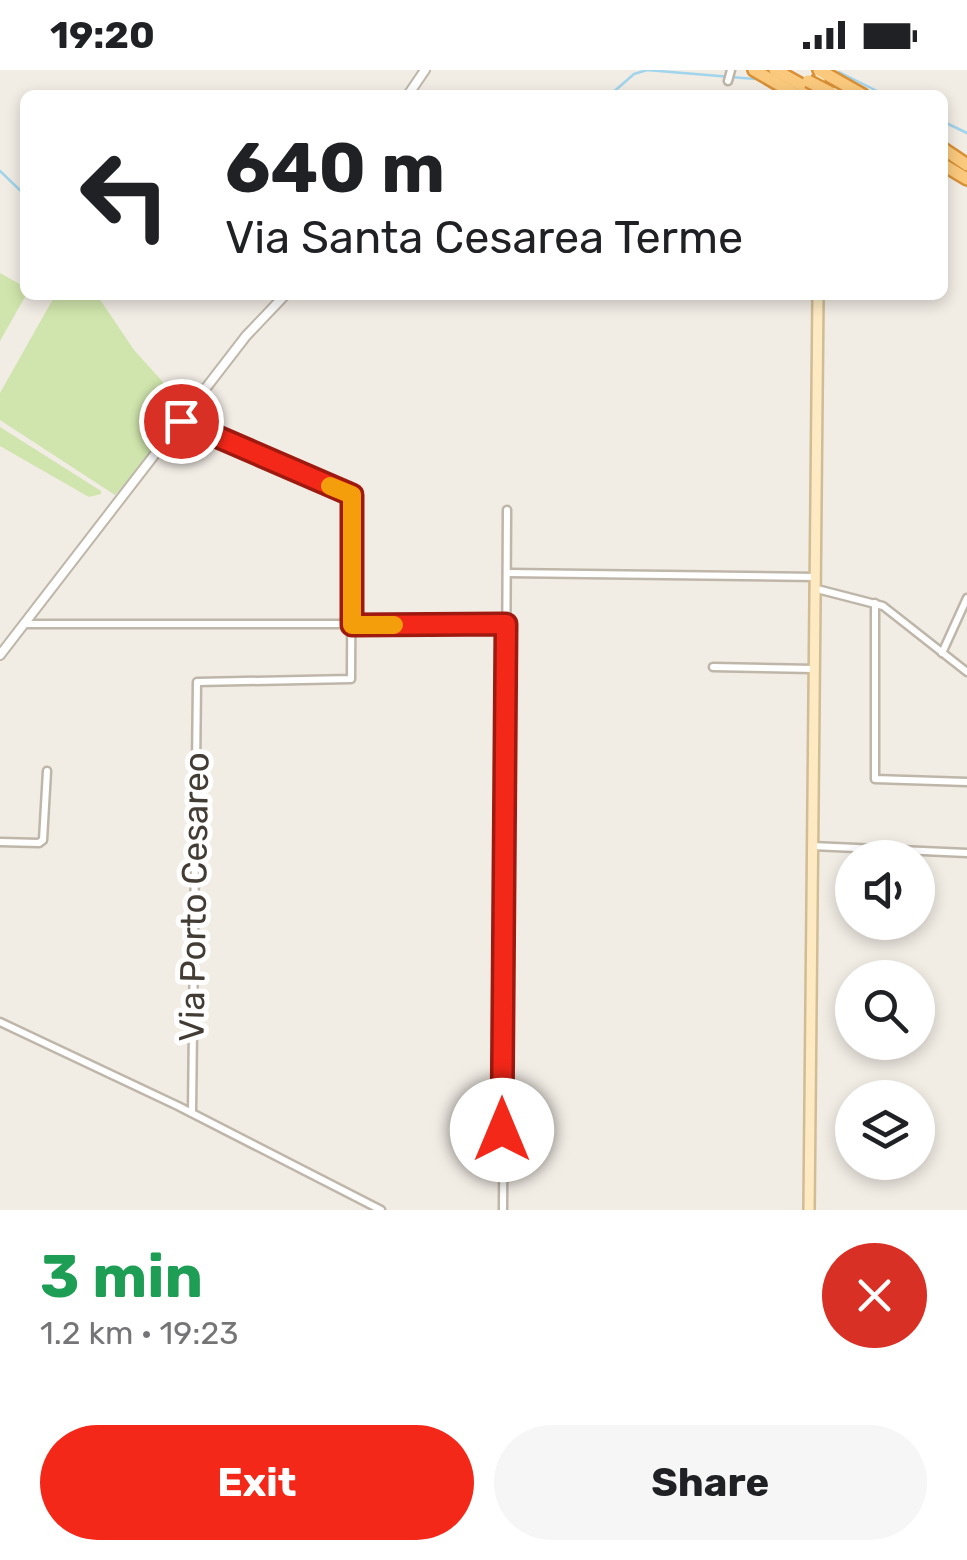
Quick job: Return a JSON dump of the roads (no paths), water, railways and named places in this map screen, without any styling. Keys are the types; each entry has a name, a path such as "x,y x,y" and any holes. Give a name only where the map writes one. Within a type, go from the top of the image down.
{"highway":[{"path":"754,70 804,88"},
{"path":"775,70 804,88"},
{"path":"790,70 804,88"},
{"path":"820,70 854,90"}],"main road":[{"path":"809,1210 818,300"}],"street":[{"path":"728,81 731,70"},
{"path":"0,655 246,336 280,300"},
{"path":"181,421 352,495 352,625"},
{"path":"503,1210 507,510"},
{"path":"507,574 816,577"},
{"path":"816,589 875,602 967,672"},
{"path":"942,653 967,598"},
{"path":"875,602 874,780 967,782"},
{"path":"24,624 506,624"},
{"name":"Via Porto Cesareo","path":"192,1112 197,682 351,678 352,625"},
{"path":"712,667 814,669"},
{"path":"0,842 37,844 43,840 47,771"},
{"path":"812,846 967,853"},
{"path":"0,1022 192,1112 381,1210"}],"waterway":[{"path":"616,90 634,74 647,70 755,79"},
{"path":"839,72 875,90"},
{"path":"948,124 967,133"},
{"path":"0,171 20,190"}]}
